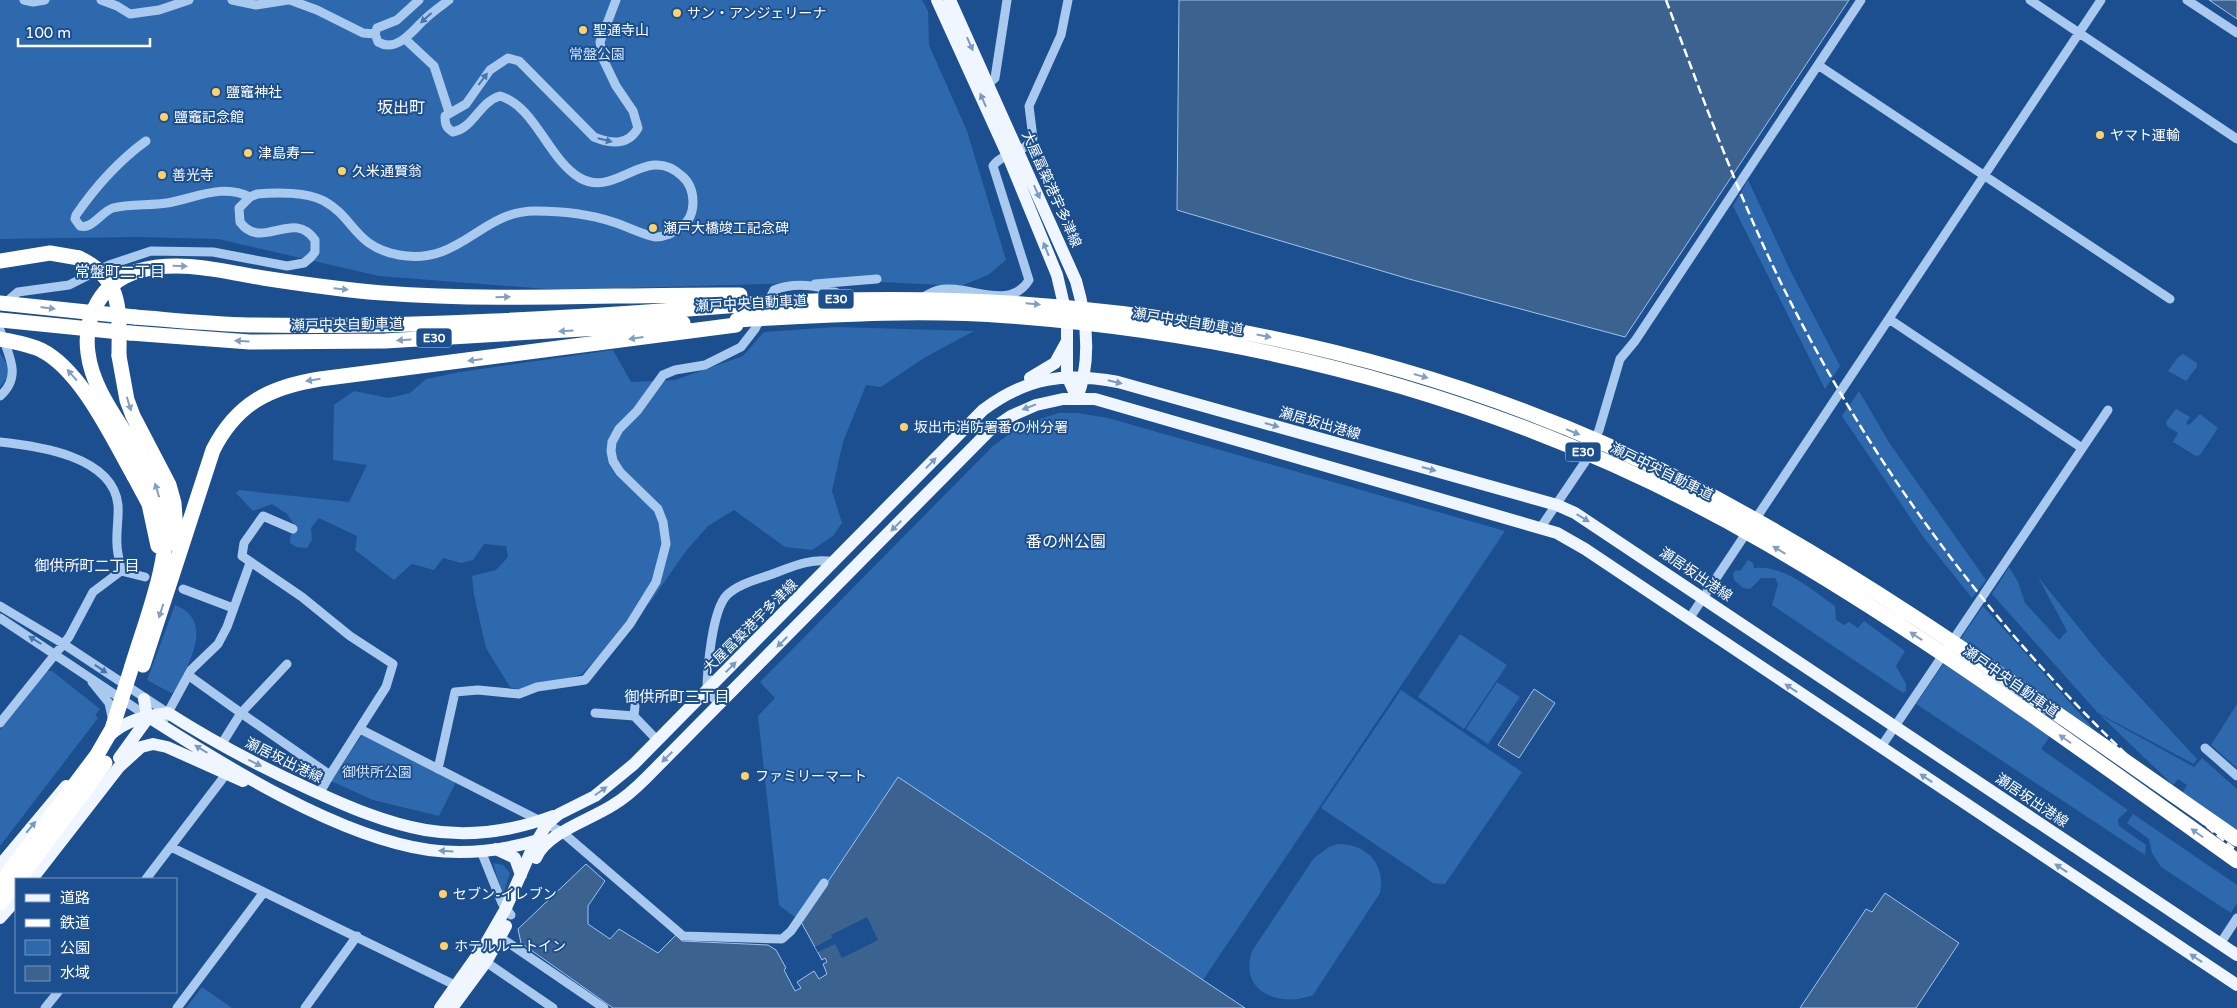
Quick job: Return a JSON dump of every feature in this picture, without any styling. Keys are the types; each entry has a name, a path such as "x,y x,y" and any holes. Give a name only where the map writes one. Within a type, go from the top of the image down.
{"highway":[{"path":"0,261 50,253 79,258 98,270 115,290 118,305 119,356 127,400 133,416 162,468 174,503 177,531 176,564"},
{"path":"20,878 105,762 121,730 160,572 165,544 165,515 154,481 99,390 88,355 90,322 96,303 104,291 125,276 155,267 180,266 302,284 401,294 476,298 740,300"},
{"name":"瀬戸中央自動車道","path":"0,303 135,317 246,325 389,325 740,300 827,291 1091,309 1268,336 1443,382 1528,413 1610,447 1695,488 1850,576 1933,630 2237,839"},
{"name":"瀬戸中央自動車道","path":"0,320 130,333 250,342 385,341 737,322 830,315 921,313 1006,315 1177,335 1264,350 1351,371 1440,397 1522,427 1603,460 1681,497 1763,541 1843,589 2004,696 2237,861"},
{"path":"0,884 97,755 112,729 137,669 176,564 207,465 220,437 238,414 275,389 320,378 737,322"},
{"path":"0,339 42,351 66,369 88,397 149,504 154,522 160,572"},
{"path":"9,902 15,885"}],"main road":[{"name":"大屋冨築港宇多津線","path":"937,0 1076,281 1084,316 1085,377 1077,398"},
{"name":"大屋冨築港宇多津線","path":"950,0 988,84 1057,275 1065,304 1068,333 1067,376 1077,398"},
{"path":"983,410 1012,387 1041,374 1055,363 1063,350 1068,333"},
{"name":"大屋冨築港宇多津線","path":"559,814 606,788 658,741 983,410 1016,389 1067,376"},
{"name":"瀬居坂出港線","path":"1067,376 1118,382 1557,505 1586,519 2237,955"},
{"path":"33,878 125,760 136,750 147,745 167,747 229,771 353,828 396,843 430,850 481,850 532,844 562,832 597,815 632,791 1000,422 1036,405 1077,398 1114,404 1310,463 1541,527 1572,541 2237,985"},
{"path":"896,499 910,512"},
{"path":"76,822 147,716 144,699"},
{"name":"瀬居坂出港線","path":"168,713 221,745 320,794 365,814 401,826 439,833 496,831 544,822 559,814"},
{"path":"0,865 99,747 124,723 147,716 168,713"},
{"path":"147,716 229,771"},
{"path":"440,1008 486,962 500,937 532,844 544,822"},
{"path":"496,831 532,844"},
{"path":"452,1008 482,950 508,913 543,846 562,832"},
{"path":"532,844 534,863"},
{"path":"496,849 515,858 521,875"},
{"path":"0,919 9,902"}],"street":[{"path":"24,0 33,2 45,0"},
{"path":"101,0 117,6 130,14 159,10 189,0"},
{"path":"232,0 256,4 289,0 317,10 363,33 374,34 382,44 393,45 405,39 432,12 449,0"},
{"path":"374,34 378,28 397,20 419,0"},
{"path":"0,310 4,302 18,292 69,285 109,265 151,251 213,252 287,266 304,263 314,252 315,240 306,230 292,226 265,234 244,228 238,216 239,208 250,197 266,193 318,198 332,207 368,243 388,252 408,256 423,256 450,250 498,219 522,212 593,217 656,237 664,236 680,228 691,214 693,198 691,188 686,179 672,168 652,164 641,167 610,182 591,182 572,172 517,103 500,96 489,101 466,126 453,132 447,129 445,123 445,116 466,104 490,70 508,58 519,61 594,137 604,141 622,143 629,140 638,128 633,111 616,86 603,59 600,42 616,0"},
{"path":"988,84 995,78 1007,0"},
{"path":"808,284 831,290 867,304 901,307 938,290 1000,295 1016,294 1024,289 1029,280 993,166 996,161 1030,143 1033,138 1029,106 1061,35 1068,0"},
{"path":"1541,527 1593,447 1620,360 1635,341 1861,0"},
{"path":"2030,0 2237,139"},
{"path":"1689,619 2101,0"},
{"path":"2186,0 2237,33"},
{"path":"405,39 434,66 449,112"},
{"path":"1818,65 2170,299"},
{"path":"146,141 119,161 99,183 76,215 75,219 80,226 89,225 113,208 168,203 209,191 241,192 250,197"},
{"path":"438,768 456,692 478,690 519,694 537,687 585,680 630,624 656,582 662,566 666,544 663,522 658,510 620,472 610,452 612,442 619,429 637,411 663,375 675,370 705,365 731,354 741,347 755,329 774,290 784,286 877,279"},
{"path":"1889,319 2082,448"},
{"path":"0,330 12,364 13,374 11,384 0,396"},
{"path":"1881,747 2108,410"},
{"path":"0,442 57,450 87,465 104,477 113,489 118,504 117,545 121,571"},
{"path":"293,529 263,516 244,543 242,556 302,597 350,636 393,664 386,687 320,794"},
{"path":"720,704 707,692 708,665 718,612 726,596 744,584 810,560 834,562"},
{"path":"161,725 188,676 218,644 227,627 250,563"},
{"path":"121,571 144,577"},
{"path":"0,723 54,652 69,638 92,592 121,571"},
{"path":"183,590 233,608"},
{"path":"2,613 62,643 144,699 168,713"},
{"path":"2,613 54,652 147,716"},
{"path":"221,745 241,713 288,664"},
{"path":"79,669 105,697 112,710 110,725 99,747"},
{"path":"188,676 330,775"},
{"path":"634,716 635,706"},
{"path":"595,713 634,716 658,741"},
{"path":"360,729 562,832 683,936 782,939 791,931 824,883"},
{"path":"2205,748 2237,776"},
{"path":"147,878 229,771"},
{"path":"171,847 461,988"},
{"path":"481,850 508,913"},
{"path":"177,1008 264,892"},
{"path":"2220,944 2237,918"},
{"path":"305,1008 357,936"},
{"path":"500,937 604,1008"},
{"path":"486,962 553,1008"},
{"path":"45,1008 57,993"}],"green space":[{"name":"常盤公園","path":"0,0 922,0 928,11 929,45 967,131 1006,260 988,275 961,286 861,281 560,290 379,276 218,239 135,237 0,239"},
{"path":"1748,180 1791,272 1840,366 1825,389 1733,206"},
{"path":"836,327 974,331 924,358 881,387 866,385 843,442 832,491 842,523 833,536 812,550 785,547 734,510 708,526 686,551 651,601 582,674 526,692 510,687 486,648 474,595 472,576 496,570 508,557 506,546 484,544 473,560 461,563 443,558 434,570 412,564 394,580 355,550 357,536 319,518 311,528 312,540 307,548 296,547 290,543 290,537 296,527 287,514 272,504 253,511 236,493 239,490 349,502 367,465 333,460 334,405 354,391 389,398 410,393 426,379 460,372 613,350 631,382 675,380 743,356 764,332"},
{"path":"0,353 6,363 9,375 0,387"},
{"path":"2183,354 2197,363 2197,367 2186,381 2168,371 2178,357"},
{"path":"1859,391 1890,444 1986,580 1972,598 1924,538 1842,416"},
{"path":"2176,409 2190,417 2186,423 2189,425 2200,414 2218,428 2200,455 2196,456 2173,442 2178,433 2167,426 2166,422"},
{"path":"1059,413 1077,413 1108,418 1505,531 1203,980 898,777 801,922 779,905 758,716 775,698 760,682 993,446 1023,424"},
{"path":"1748,560 1753,563 1754,568 1776,570 1807,586 1835,606 1836,620 1844,625 1849,622 1858,628 1864,621 1905,651 1896,666 1906,684 1906,691 1903,693 1772,605 1778,584 1775,578 1761,578 1750,589 1743,588 1734,580 1733,574 1736,570 1740,571"},
{"path":"2009,567 2018,582 2025,603 2059,640 2067,631 2038,577 2101,655 2197,759 2194,764 2098,713 1992,594"},
{"path":"175,605 187,612 194,621 196,632 192,656 175,691 171,693 147,680"},
{"path":"1983,606 2108,745 2065,715 2041,749 2128,810 2118,819 2119,826 2146,845 2145,855 1916,704"},
{"path":"1460,634 1507,665 1464,729 1418,697"},
{"path":"46,671 52,671 100,709 95,715 98,718 0,846 0,730"},
{"path":"1497,682 1520,697 1488,744 1466,729"},
{"path":"1401,690 1522,772 1445,884 1433,883 1321,808"},
{"path":"2237,704 2237,768 2211,745"},
{"path":"2100,715 2194,767 2202,758 2237,789 2237,830 2183,792 2187,785 2178,779 2173,785"},
{"name":"御供所公園","path":"362,735 456,782 439,816 373,800 331,781"},
{"path":"2133,814 2237,885 2237,903 2231,913 2161,867 2152,853 2149,839 2127,823"},
{"path":"1338,844 1358,848 1372,858 1380,873 1380,893 1313,995 1300,999 1276,998 1256,986 1251,977 1249,965 1252,951 1314,858 1329,847"},
{"path":"493,863 503,865 510,873 503,896"},
{"path":"202,987 232,1008 186,1008"}],"water":[{"path":"1179,0 1849,0 1625,337 1409,279 1177,210"},
{"path":"2209,0 2237,0 2237,19"},
{"path":"1534,689 1555,703 1519,758 1498,745"},
{"path":"898,777 1245,1008 613,1008 521,943 518,929 586,864 605,881 588,906 588,924 610,939 619,929 658,953 676,935 682,941 768,945 776,950 786,968 784,970 795,991 801,988 797,982 814,971 819,979 827,974 823,964 827,962 825,958 822,960 801,922"},
{"path":"1885,893 1959,943 1916,1008 1800,1008 1866,909 1872,912"}],"pier":[{"path":"867,917 878,940 842,958 835,944 818,952 815,947 832,938 831,935"}],"railway":[{"path":"1666,0 1721,144 1750,215 1782,285 1825,366 1872,445 1924,521 1979,594 2038,663 2101,729 2167,792 2237,851"}],"place":[{"name":"サン・アンジェリーナ","path":"677,13"},
{"name":"聖通寺山","path":"583,30"},
{"name":"鹽竈神社","path":"216,92"},
{"name":"鹽竈記念館","path":"164,117"},
{"name":"ヤマト運輸","path":"2100,135"},
{"name":"津島寿一","path":"248,153"},
{"name":"久米通賢翁","path":"342,171"},
{"name":"善光寺","path":"162,175"},
{"name":"瀬戸大橋竣工記念碑","path":"653,228"},
{"name":"坂出市消防署番の州分署","path":"904,427"},
{"name":"ファミリーマート","path":"745,776"},
{"name":"セブン-イレブン","path":"443,894"},
{"name":"ホテルルートイン","path":"444,946"}],"district":[{"name":"坂出町","path":"401,107"},
{"name":"常盤町二丁目","path":"120,272"},
{"name":"番の州公園","path":"1066,541"},
{"name":"御供所町二丁目","path":"87,566"},
{"name":"御供所町三丁目","path":"677,697"}]}
